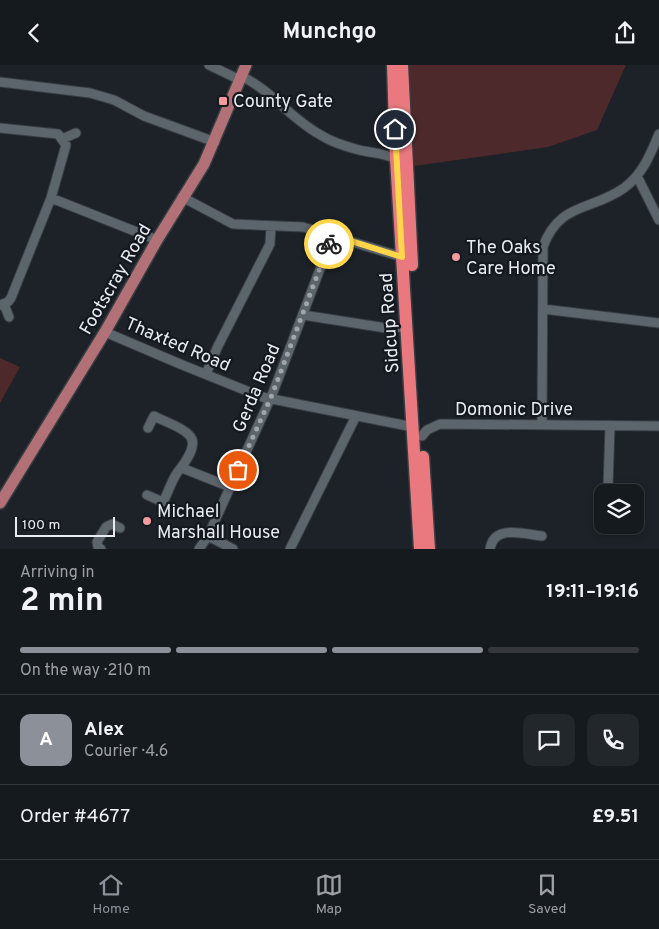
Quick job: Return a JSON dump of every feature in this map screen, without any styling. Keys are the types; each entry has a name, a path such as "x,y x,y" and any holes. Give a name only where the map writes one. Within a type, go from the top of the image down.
{"highway":[{"name":"Sidcup Road","path":"393,65 396,159 407,327 429,549"},
{"name":"Sidcup Road","path":"402,65 420,549"}],"main road":[{"name":"Footscray Road","path":"0,503 105,331 182,197 204,164 215,143 246,65"}],"street":[{"path":"209,65 263,88 321,136 350,147 382,153 396,159"},
{"path":"0,82 74,90 98,95 114,100 144,116 215,143"},
{"path":"0,128 58,134 66,145 50,198 11,298 2,304 9,317"},
{"path":"62,139 76,133"},
{"path":"542,425 543,247 551,230 564,216 576,209 608,197 637,176 648,162 659,134"},
{"path":"382,153 391,150 396,145"},
{"path":"637,176 659,220"},
{"path":"182,197 233,224 303,227 402,257"},
{"path":"50,198 157,240"},
{"path":"206,374 218,346 270,244 271,226"},
{"name":"Gerda Road","path":"199,549 208,537 270,399 332,235"},
{"path":"542,309 659,323"},
{"path":"303,315 386,328 407,327"},
{"name":"Thaxted Road","path":"105,331 262,397 356,416 417,432"},
{"path":"147,495 163,502 192,446 191,437 188,434 154,416 148,428"},
{"path":"290,549 356,416"},
{"name":"Domonic Drive","path":"417,432 440,424 659,425"},
{"path":"608,484 610,426"},
{"path":"182,468 230,487"},
{"path":"101,549 98,547 97,542 106,527 112,524 120,528"},
{"path":"490,549 491,541 496,535 503,532 542,536"},
{"path":"208,537 233,549"}],"shaded area":[{"path":"409,65 626,65 597,130 548,147 414,166"},
{"path":"0,358 20,367 0,403"}],"way so far":[{"path":"238,470 272,395 329,244"}],"place":[{"name":"County Gate","path":"223,101"},
{"name":"The Oaks Care Home","path":"456,257"},
{"name":"Michael Marshall House","path":"147,521"}],"route":[{"path":"329,244 332,235 402,257 395,129"}]}
